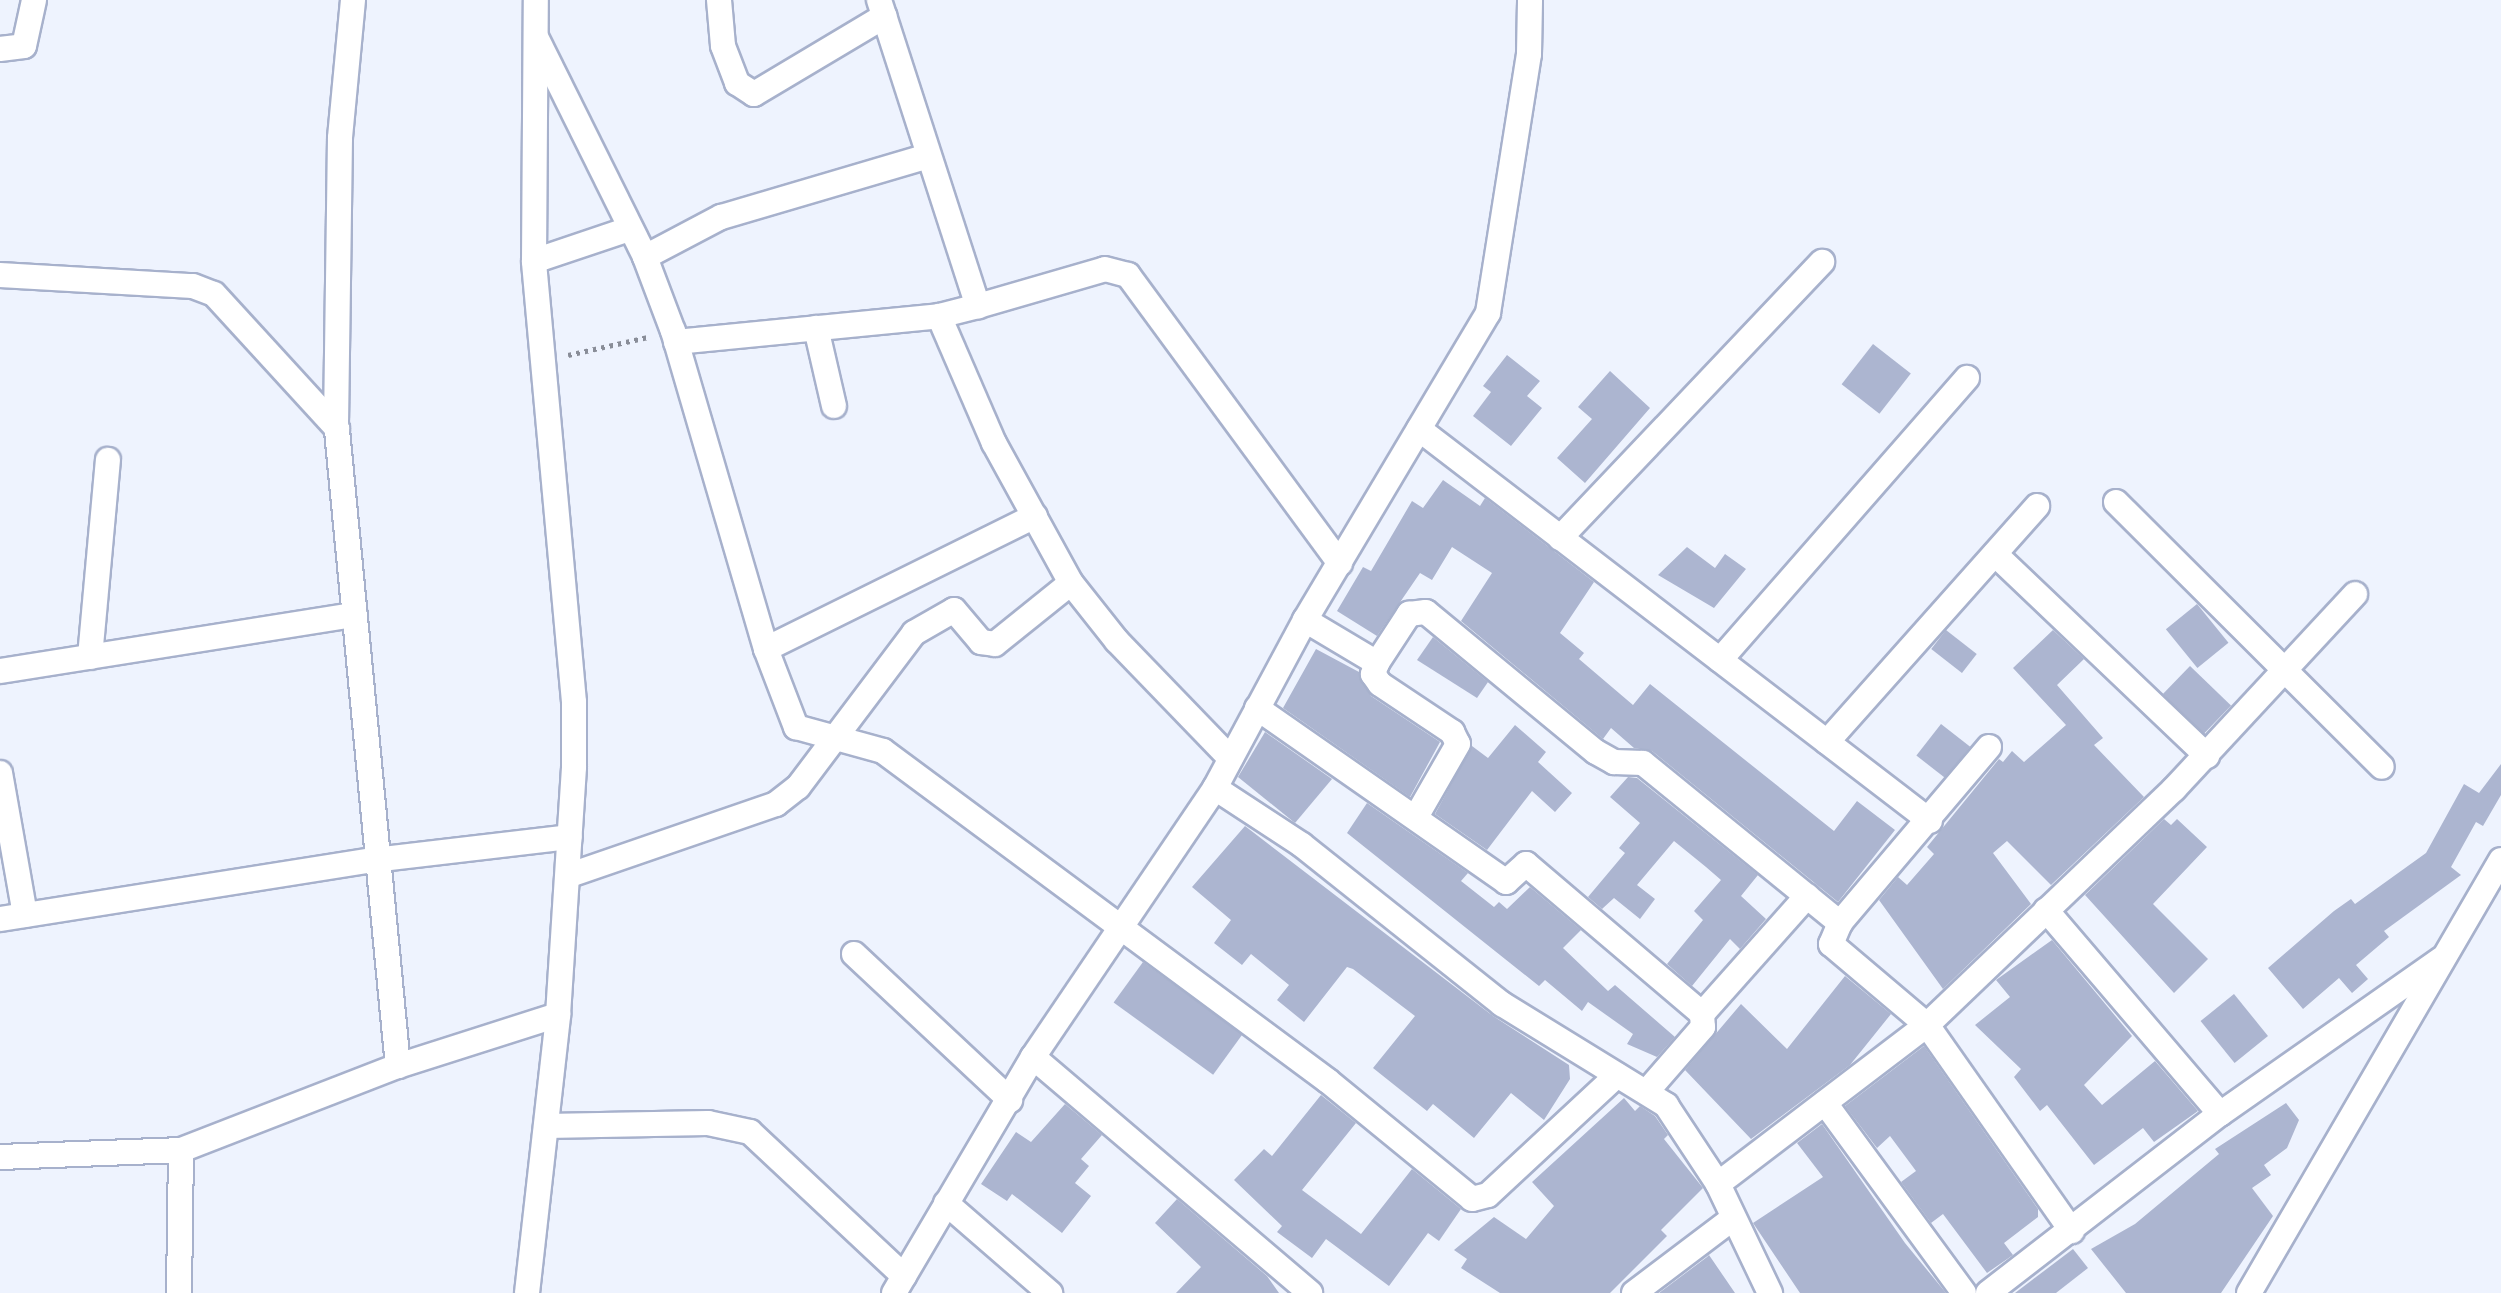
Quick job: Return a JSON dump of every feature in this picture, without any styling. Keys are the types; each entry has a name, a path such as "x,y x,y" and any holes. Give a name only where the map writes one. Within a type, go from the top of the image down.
{"street":[{"path":"0,50 23,46 34,0"},
{"path":"353,0 340,138 337,428 355,615 373,860 398,1066"},
{"path":"527,1293 558,1015 570,875 574,702 539,361 534,261 536,0"},
{"path":"719,0 723,46 745,93 761,91 882,8 978,306"},
{"path":"546,1126 708,1123 750,1132 899,1285 1033,1058 1117,928 1215,788 1305,621 1488,313 1529,54 1530,0"},
{"path":"537,39 645,257 675,336 766,649 796,727 829,740 872,743 1117,928 1344,1093 1472,1199 1488,1195 1617,1075"},
{"path":"645,257 721,217 928,156"},
{"path":"534,261 629,229"},
{"path":"1560,538 1822,262"},
{"path":"675,336 816,328 939,316 1105,269 1128,275 1340,564"},
{"path":"0,275 180,285 214,294 337,428"},
{"path":"939,316 960,374 1071,583 1117,641 1230,758"},
{"path":"816,328 834,406"},
{"path":"1720,660 1967,378"},
{"path":"1419,429 1930,821"},
{"path":"90,657 108,460"},
{"path":"2116,502 2284,675 2382,767"},
{"path":"1827,742 2037,506"},
{"path":"766,649 1035,516"},
{"path":"1995,554 2207,755"},
{"path":"570,875 776,804 798,787 829,740 903,644 948,611 960,614 987,646 1071,583"},
{"path":"1718,1184 1927,1025 2207,755 2284,675 2355,594"},
{"path":"1416,817 1458,744 1452,732 1380,684 1373,674 1377,663 1409,614 1426,612 1597,752 1614,762 1643,763 1840,923"},
{"path":"0,671 355,615"},
{"path":"1305,621 1377,663"},
{"path":"1257,708 1416,817 1506,883 1526,864 1702,1014 1703,1027 1648,1090"},
{"path":"1989,747 1930,821 1840,923 1833,949 1927,1025 2072,1231"},
{"path":"0,773 25,915"},
{"path":"1215,788 1302,845 1502,1004 1617,1075 1648,1090 1691,1138 1718,1184 1770,1293"},
{"path":"0,919 373,860 570,838"},
{"path":"2249,1293 2501,860"},
{"path":"1702,1014 1807,896"},
{"path":"2046,910 2220,1114"},
{"path":"854,954 1010,1100"},
{"path":"1988,1293 2072,1231 2220,1114 2441,959"},
{"path":"0,1157 181,1150 398,1066 558,1015"},
{"path":"1033,1058 1310,1293"},
{"path":"1825,1103 1964,1293"},
{"path":"179,1293 181,1150"},
{"path":"946,1203 1050,1293"},
{"path":"1634,1293 1733,1218"}],"path":[{"path":"539,361 675,336"}],"building":[{"path":"1873,344 1911,374 1879,414 1842,384"},
{"path":"1507,355 1540,381 1527,396 1542,408 1511,446 1473,416 1491,392 1483,386"},
{"path":"1610,371 1650,408 1585,483 1557,458 1592,419 1578,407"},
{"path":"1443,480 1480,506 1485,498 1594,582 1560,633 1584,653 1579,659 1633,705 1650,684 1834,831 1857,801 1895,830 1838,902 1652,751 1634,748 1611,728 1603,739 1461,621 1492,573 1452,547 1432,580 1420,573 1377,636 1337,611 1363,567 1371,571 1412,501 1423,508"},
{"path":"1687,547 1715,568 1725,554 1746,569 1714,608 1658,575"},
{"path":"2197,604 2228,643 2197,668 2166,629"},
{"path":"1946,630 1977,654 1962,673 1931,649"},
{"path":"2053,630 2084,659 2057,685 2103,738 2094,745 2144,797 2051,885 2007,841 1993,853 2031,904 1943,989 1879,900 1898,877 1907,885 1934,854 1927,847 1999,759 2003,762 2012,751 2024,762 2066,725 2013,668"},
{"path":"1433,637 1488,682 1477,698 1417,660"},
{"path":"1316,649 1359,672 1371,696 1440,742 1410,797 1283,708"},
{"path":"2190,666 2231,706 2204,734 2163,694"},
{"path":"1941,724 1970,747 1946,778 1916,756"},
{"path":"1515,725 1546,752 1538,762 1572,793 1555,812 1532,791 1487,850 1435,814 1472,746 1488,758"},
{"path":"1265,732 1332,779 1295,823 1238,777"},
{"path":"2501,764 2501,795 2483,826 2476,822 2451,867 2461,875 2384,931 2389,937 2356,965 2368,979 2352,993 2339,978 2303,1009 2268,968 2334,911 2351,899 2355,904 2426,853 2464,784 2479,793"},
{"path":"1628,777 1637,778 1758,875 1741,896 1766,919 1740,949 1730,939 1692,986 1667,964 1703,920 1694,911 1721,880 1706,867 1674,841 1637,885 1655,899 1640,919 1614,898 1602,909 1588,897 1625,853 1619,848 1640,823 1610,797"},
{"path":"1367,803 1468,873 1461,881 1494,907 1499,902 1507,909 1530,887 1581,930 1563,948 1608,991 1615,985 1675,1037 1657,1057 1627,1044 1633,1034 1588,1002 1582,1011 1545,980 1539,986 1347,833"},
{"path":"2164,819 2171,825 2177,819 2207,847 2153,904 2208,959 2174,993 2085,895"},
{"path":"1245,826 1493,1016 1569,1065 1570,1079 1544,1120 1511,1093 1474,1138 1433,1104 1427,1111 1373,1068 1415,1016 1353,969 1347,967 1304,1022 1277,1000 1289,985 1251,954 1242,965 1214,943 1231,920 1192,887"},
{"path":"2052,940 2132,1036 2084,1085 2102,1105 2155,1061 2198,1111 2154,1142 2143,1128 2094,1165 2047,1105 2040,1111 2014,1077 2021,1069 1975,1025 2010,997 1996,980"},
{"path":"1143,962 1243,1034 1213,1075 1114,1002"},
{"path":"1845,976 1891,1014 1850,1065 1751,1139 1685,1070 1741,1004 1787,1049"},
{"path":"2234,994 2268,1036 2235,1063 2201,1021"},
{"path":"1924,1046 2038,1209 2038,1217 2004,1243 2013,1255 1987,1273 1943,1214 1931,1223 1901,1182 1916,1171 1890,1136 1877,1148 1845,1106"},
{"path":"1321,1095 1356,1123 1302,1190 1361,1234 1412,1169 1461,1209 1439,1241 1428,1233 1389,1286 1326,1239 1312,1258 1277,1232 1282,1226 1234,1180 1264,1149 1272,1156"},
{"path":"1624,1098 1635,1111 1640,1106 1655,1116 1668,1135 1664,1139 1703,1188 1661,1230 1667,1236 1610,1293 1500,1293 1461,1268 1467,1259 1454,1250 1494,1217 1526,1239 1554,1206 1532,1182"},
{"path":"2286,1103 2299,1120 2287,1148 2264,1165 2271,1175 2252,1188 2273,1216 2221,1293 2126,1293 2091,1249 2135,1224 2219,1154 2215,1149"},
{"path":"1065,1104 1102,1135 1081,1159 1089,1166 1075,1183 1091,1196 1062,1233 1012,1194 1007,1201 981,1184 1016,1132 1031,1142"},
{"path":"1822,1124 1905,1243 1946,1293 1800,1293 1753,1223 1823,1177 1797,1143"},
{"path":"1177,1199 1267,1276 1279,1293 1176,1293 1201,1267 1155,1223"},
{"path":"2073,1249 2088,1268 2056,1293 2015,1293"},
{"path":"1709,1255 1735,1293 1659,1293 1707,1257"}]}
